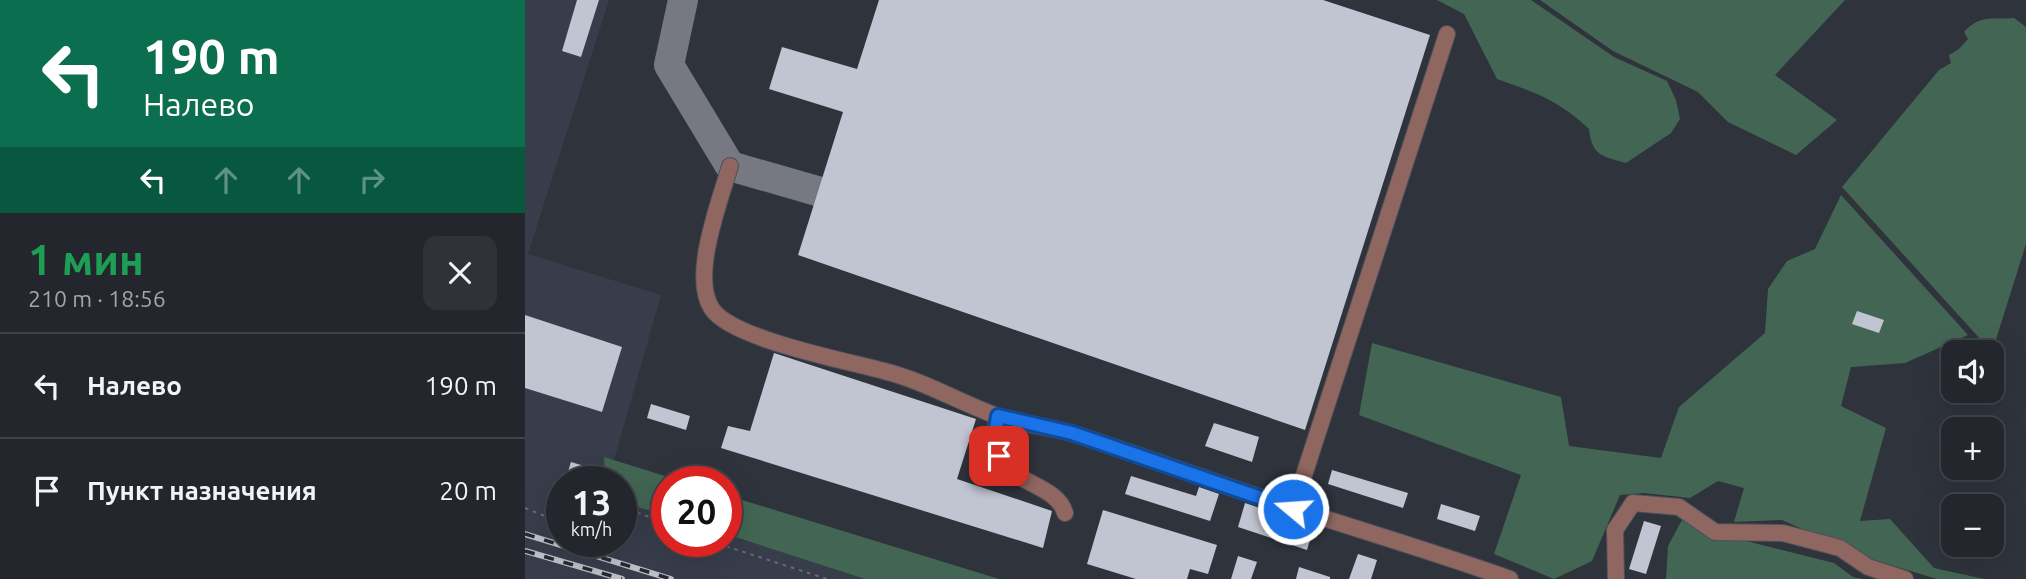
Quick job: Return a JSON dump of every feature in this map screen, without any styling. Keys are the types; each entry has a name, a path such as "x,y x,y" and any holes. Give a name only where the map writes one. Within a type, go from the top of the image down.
{"lane":[{"path":"1293,509 1447,34"},
{"path":"730,166 705,260 706,296 711,309 720,318 742,330 804,352 903,376 998,416 1072,433 1293,509 1413,545 1510,579"},
{"path":"998,416 994,441 1007,468 1014,475 1058,500 1065,513"},
{"path":"1616,579 1615,530 1633,503 1679,507 1715,532 1783,533 1840,548 1868,567 1905,579"}],"path":[{"path":"525,508 546,517"},
{"path":"742,551 827,579"}],"shaded area":[{"path":"525,0 609,0 528,254 661,295 614,460 604,458 604,466 546,466 546,557 637,557 637,507 651,511 651,557 742,557 742,539 865,579 525,579"}],"green space":[{"path":"1437,0 1531,0 1614,57 1667,81 1676,100 1680,119 1671,133 1626,163 1600,154 1593,145 1589,129 1567,111 1535,93 1497,79 1464,14"},
{"path":"1540,0 1845,0 1775,75 1837,120 1796,155 1728,122 1698,92 1613,51"},
{"path":"2014,18 2026,27 2026,244 1996,340 1981,340 1842,187 1939,70 1951,63 1949,55 1968,39 1964,32 1975,22"},
{"path":"1841,195 1968,335 1957,340 1941,340 1941,347 1905,363 1851,367 1841,406 1886,428 1860,521 1890,519 1934,568 1984,579 1937,579 1868,558 1782,520 1734,522 1744,488 1718,481 1690,498 1644,493 1620,495 1592,561 1554,579 1494,554 1521,475 1359,415 1372,343 1561,397 1569,446 1661,458 1679,407 1765,333 1768,289 1787,261 1815,249"},
{"path":"604,457 633,466 604,466"},
{"path":"637,467 651,472 651,511 637,507"},
{"path":"742,500 999,579 865,579 742,539"},
{"path":"1683,518 1719,540 1746,541 1834,563 1853,577 1862,579 1666,579 1668,546"}],"building":[{"path":"577,0 599,0 581,57 562,51"},
{"path":"879,0 1323,0 1430,35 1305,430 798,255 843,112 769,89 782,47 857,69"},
{"path":"1857,311 1884,320 1879,333 1852,324"},
{"path":"525,315 622,347 602,412 525,388"},
{"path":"774,353 976,419 957,479 1052,511 1043,548 721,448 728,426 750,431"},
{"path":"651,404 690,416 686,430 647,418"},
{"path":"1214,423 1259,437 1252,462 1205,446"},
{"path":"1332,470 1408,493 1403,508 1328,484"},
{"path":"1131,476 1196,496 1199,487 1219,494 1210,521 1125,494"},
{"path":"1245,503 1314,526 1307,550 1238,527"},
{"path":"1441,504 1480,516 1475,531 1437,519"},
{"path":"1103,510 1217,545 1208,574 1190,569 1187,579 1136,579 1087,564"},
{"path":"1644,521 1661,526 1646,574 1629,569"},
{"path":"1358,554 1377,560 1371,579 1349,579"},
{"path":"1238,556 1257,562 1251,579 1231,579"},
{"path":"1299,567 1330,577 1330,579 1296,579"}],"taxiway":[{"path":"683,0 669,65 730,166 817,191"}],"railway":[{"path":"525,534 671,579"},
{"path":"525,551 622,579"}],"route":[{"path":"999,456 994,441 998,416 1072,433 1293,509"}]}
